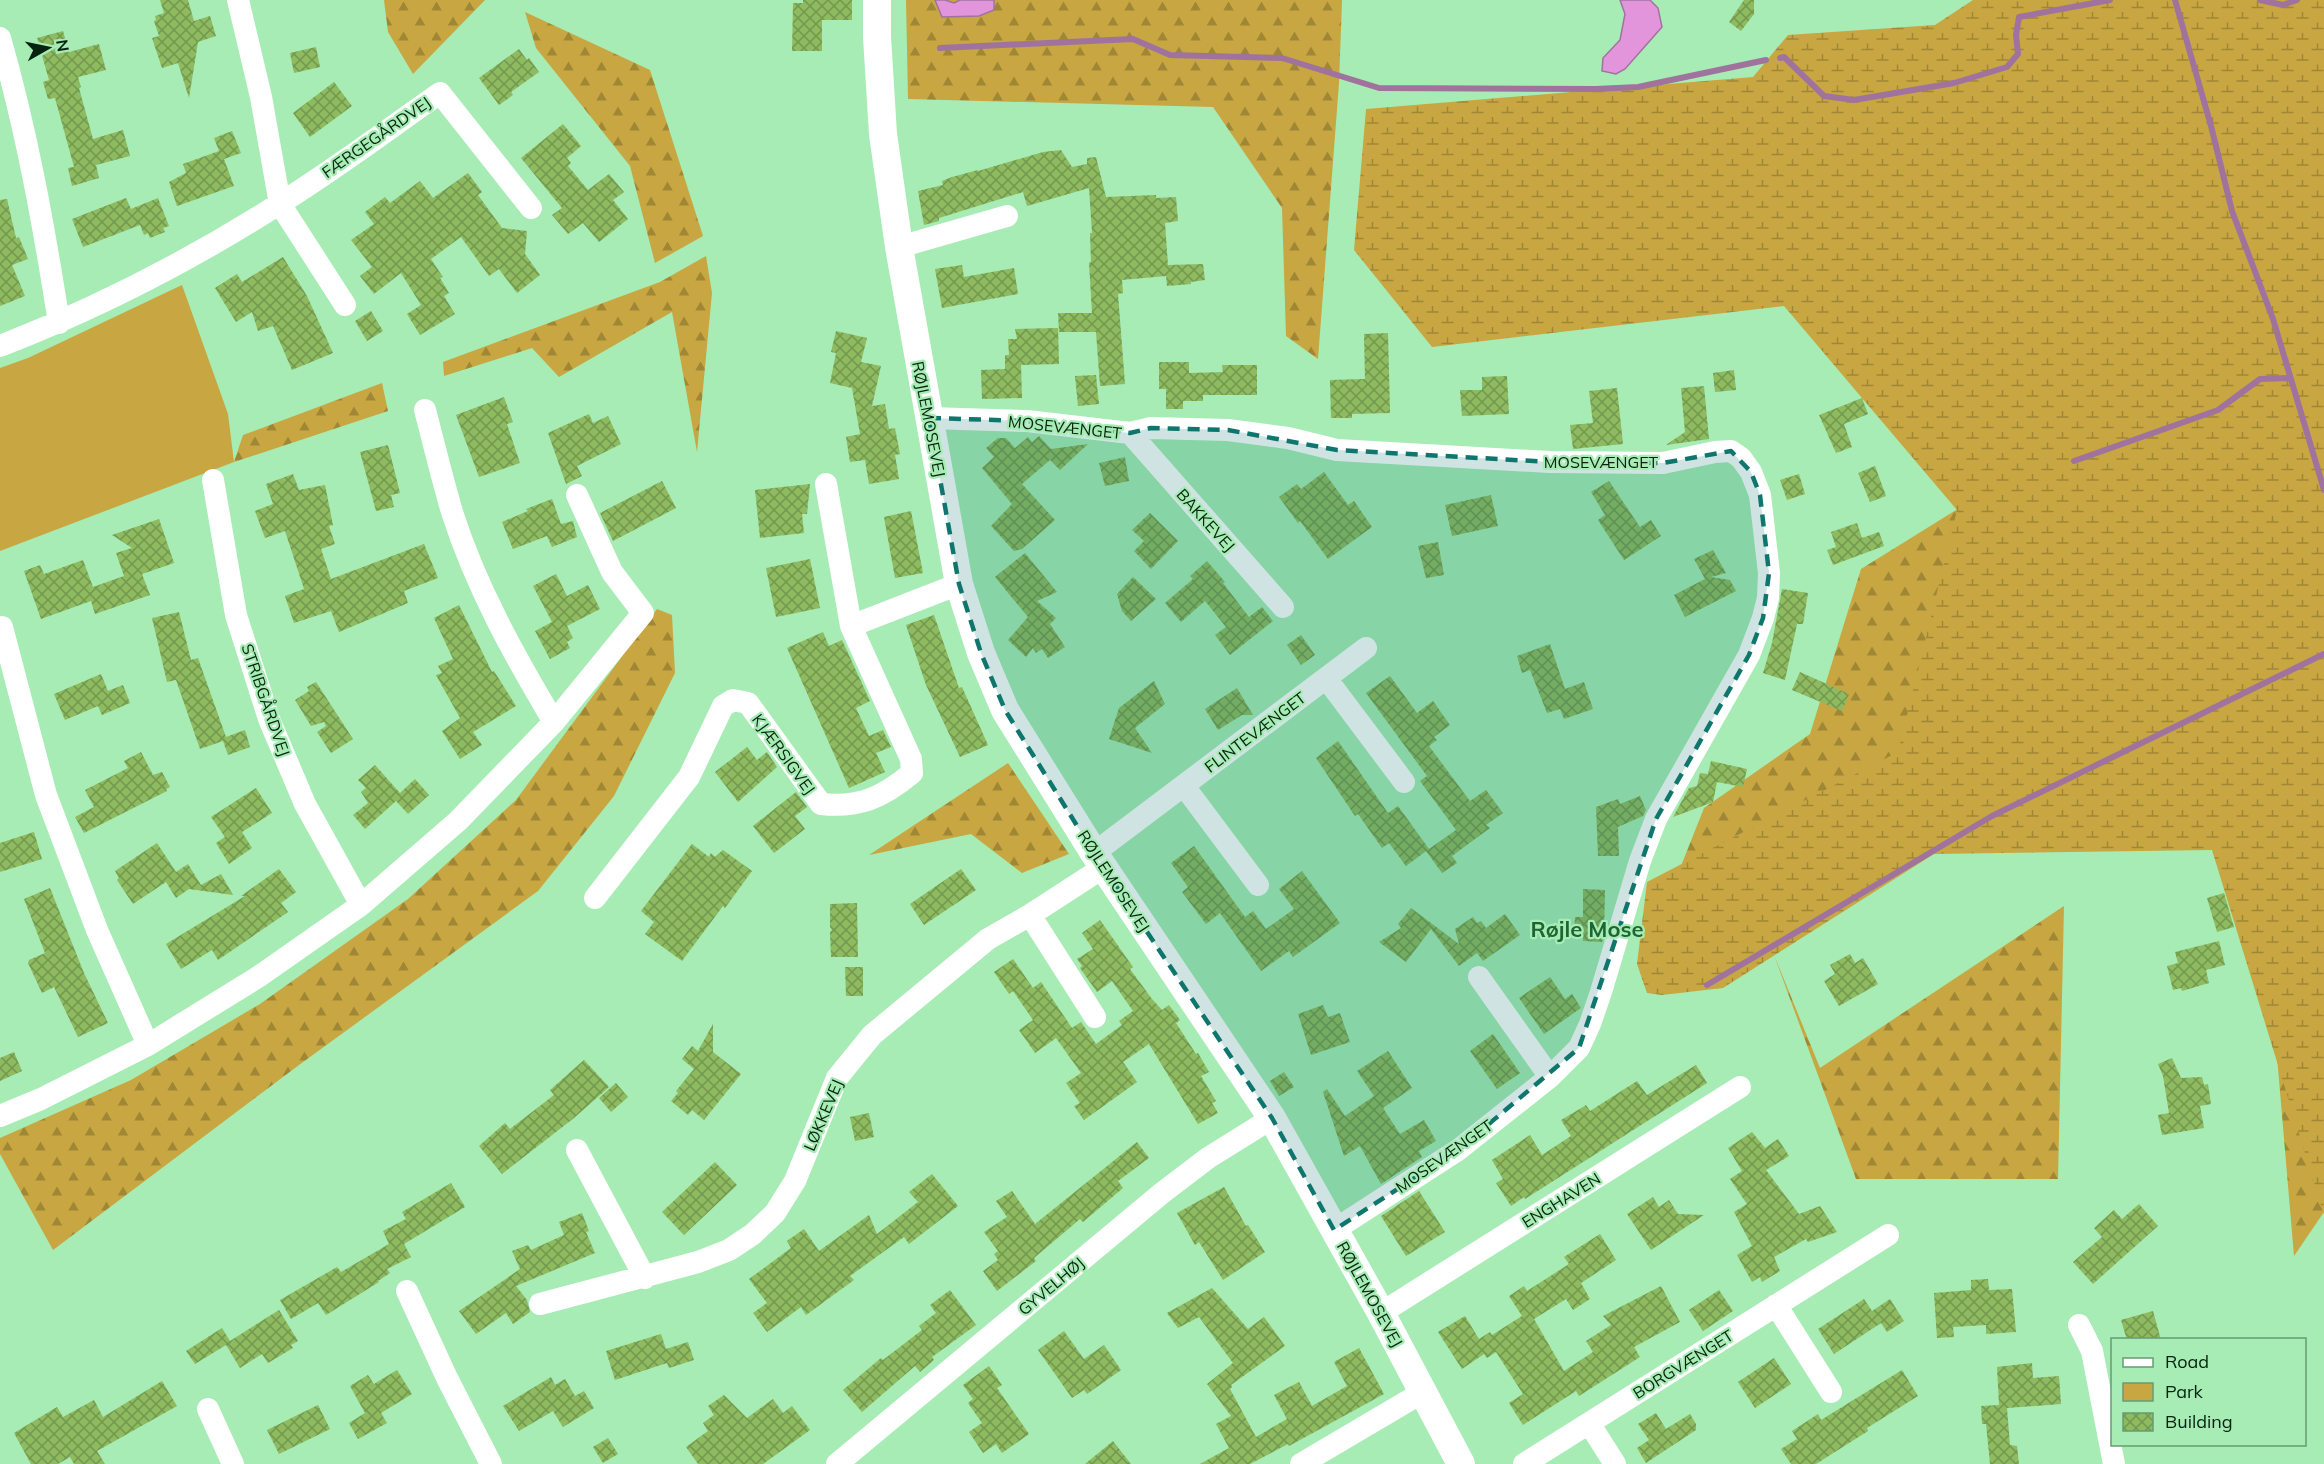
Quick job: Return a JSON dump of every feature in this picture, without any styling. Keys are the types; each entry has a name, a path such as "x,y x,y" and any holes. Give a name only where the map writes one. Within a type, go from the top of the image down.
{"street":[{"path":"238,0 261,97 280,204 345,305"},
{"name":"RØJLEMOSEVEJ","path":"877,0 883,135 899,247 959,584 981,653 1005,710 1099,860 1272,1118 1381,1313 1461,1464"},
{"path":"0,38 18,102 42,212 58,323"},
{"name":"FÆRGEGÅRDVEJ","path":"0,346 58,323 156,276 280,204 440,93 531,208"},
{"path":"899,247 1006,216"},
{"path":"425,410 453,513 479,581 511,650 554,722"},
{"name":"MOSEVÆNGET","path":"929,418 1027,421 1130,433 1151,428 1228,430 1288,438 1337,450 1550,462 1663,463 1731,451 1751,472 1760,495 1769,573 1768,598 1763,618 1749,656 1656,819 1640,861 1590,1024 1579,1048 1550,1077 1458,1150 1334,1230"},
{"name":"BAKKEVEJ","path":"1130,433 1283,607"},
{"name":"STRIBGÅRDVEJ","path":"213,480 236,615 269,719 305,804 361,905"},
{"name":"KJÆRSIGVEJ","path":"595,898 689,777 723,706 733,700 748,703 821,804 858,804 891,790 912,773 911,759 850,626 826,484"},
{"path":"0,1116 41,1099 148,1045 258,977 361,905 458,821 554,722 643,613 612,572 577,495"},
{"path":"850,626 959,584"},
{"path":"2,627 46,795 97,930 148,1045"},
{"name":"FLINTEVÆNGET","path":"1099,860 1184,786 1366,648"},
{"path":"1326,678 1404,782"},
{"path":"1184,786 1258,885"},
{"name":"LØKKEVEJ","path":"540,1304 645,1278 708,1258 729,1250 753,1234 775,1213 795,1181 837,1078 872,1035 988,939 1030,915 1099,860"},
{"path":"1030,915 1095,1017"},
{"path":"1479,977 1550,1077"},
{"name":"ENGHAVEN","path":"1381,1313 1740,1087"},
{"name":"GYVELHØJ","path":"837,1464 1162,1193 1208,1158 1272,1118"},
{"path":"577,1150 645,1278"},
{"name":"BORGVÆNGET","path":"1524,1464 1888,1235"},
{"path":"407,1291 447,1378 491,1464"},
{"path":"1776,1305 1831,1392"},
{"path":"2079,1325 2092,1351 2114,1464"},
{"path":"1301,1464 1423,1392"},
{"path":"208,1409 233,1464"},
{"path":"1589,1423 1615,1464"}],"highlighted area":[{"path":"929,418 1027,421 1130,433 1151,428 1228,430 1337,450 1550,462 1663,463 1731,451 1751,472 1760,495 1769,573 1763,618 1749,655 1656,819 1579,1048 1458,1150 1334,1230 1272,1118 1094,853 1005,710 981,653 959,584"}],"green space":[{"path":"384,0 485,0 413,74 388,32"},
{"path":"906,0 1342,0 1339,83 1318,359 1286,336 1282,208 1213,107 908,99"},
{"name":"Røjle Mose","path":"1973,0 2324,0 2324,1215 2212,850 1934,854 1723,988 1662,995 1647,993 1637,964 1647,882 1898,752 1957,510 1784,306 1432,347 1354,250 1366,109 1753,77 1788,35 1935,25"},
{"path":"525,12 650,70 703,236 655,263 630,166 536,48"},
{"path":"706,256 712,293 697,452 672,312 559,377 532,348 444,376 443,362 660,282"},
{"path":"182,285 228,414 234,462 0,551 0,368 28,358"},
{"path":"382,383 388,411 234,462 243,435"},
{"path":"1977,497 2262,604 1681,866 1704,808 1810,734 1861,569"},
{"path":"657,609 672,615 675,673 614,796 538,891 299,1065 53,1250 0,1154 0,1138 131,1080 260,1004 408,899 516,800"},
{"path":"1008,763 1069,854 1022,873 971,834 869,855"},
{"path":"2264,904 2324,1212 2294,1256"},
{"path":"2064,906 2058,1179 1856,1179 1774,955 1820,1068"}],"shaded area":[{"path":"935,0 954,3 960,0 994,0 994,10 979,16 942,17"},
{"path":"1620,0 1650,0 1658,8 1662,27 1625,69 1616,74 1602,71 1603,58 1620,40 1625,14"}],"building":[{"path":"160,0 188,0 194,21 210,16 216,36 198,42 189,98 178,63 162,68 152,38 159,36 154,21 155,16 164,13"},
{"path":"803,0 852,0 852,20 822,20 822,51 792,51 793,3 803,3"},
{"path":"1744,0 1754,0 1754,14 1741,31 1729,22"},
{"path":"63,31 69,52 99,44 106,70 78,77 93,139 123,130 130,156 96,165 99,178 72,186 68,168 74,167 55,98 48,99 43,82 49,80 37,38"},
{"path":"316,47 320,67 294,73 290,53"},
{"path":"519,49 539,72 511,92 513,95 499,105 479,78"},
{"path":"334,82 352,106 310,137 293,113"},
{"path":"563,124 581,146 567,158 571,163 568,166 588,190 609,174 624,192 613,200 628,219 599,242 583,223 568,234 552,215 562,208 521,158"},
{"path":"232,131 241,153 224,159 234,186 177,206 169,182 186,173 183,164 219,151 214,138"},
{"path":"1061,150 1072,167 1087,164 1087,158 1096,157 1106,197 1156,195 1156,198 1176,197 1178,221 1165,223 1168,265 1203,264 1205,280 1191,282 1191,284 1167,286 1166,276 1122,280 1123,293 1118,294 1125,384 1100,386 1096,332 1059,332 1058,313 1092,313 1089,263 1091,262 1090,233 1092,233 1089,188 1027,206 1023,192 939,218 939,221 924,225 918,191 943,185 942,181 952,177 1043,152"},
{"path":"468,173 482,192 478,195 502,228 527,231 525,254 540,275 517,293 499,269 489,276 461,237 431,259 443,277 440,278 449,293 444,296 455,314 420,335 407,314 421,305 401,273 374,294 360,276 372,267 351,240 374,224 365,212 385,197 390,203 420,181 433,198"},
{"path":"126,198 131,209 158,198 169,226 163,228 165,232 150,238 148,233 144,235 140,225 83,247 72,219"},
{"path":"7,199 16,238 19,237 28,259 12,265 25,296 0,306 0,200"},
{"path":"283,257 307,296 333,353 292,370 273,326 258,331 252,312 236,322 215,288 237,274 242,282"},
{"path":"962,265 964,277 1014,268 1018,294 942,308 935,269"},
{"path":"371,311 383,331 367,341 355,321"},
{"path":"1058,328 1059,364 1021,365 1022,398 982,399 981,370 1005,369 1005,355 1009,355 1008,339 1017,339 1015,329"},
{"path":"836,331 867,338 861,362 881,366 872,406 885,404 889,429 895,428 900,454 895,455 899,479 869,484 865,460 850,462 846,437 860,434 852,388 830,383 836,353 831,352"},
{"path":"1388,333 1390,413 1352,414 1352,418 1331,418 1330,380 1365,379 1364,334"},
{"path":"1159,362 1189,362 1189,373 1223,372 1222,365 1257,365 1257,395 1203,395 1203,401 1183,401 1183,409 1166,409 1166,389 1159,389"},
{"path":"1734,370 1736,390 1715,392 1713,373"},
{"path":"1096,375 1099,404 1078,406 1075,376"},
{"path":"1507,376 1509,414 1462,416 1460,390 1482,390 1482,377"},
{"path":"1704,386 1709,439 1666,445 1685,432 1681,388"},
{"path":"1617,388 1623,444 1573,449 1570,425 1593,423 1589,391"},
{"path":"504,397 513,422 507,424 520,463 479,477 456,415"},
{"path":"1862,398 1868,414 1844,424 1852,447 1836,453 1819,415"},
{"path":"589,414 593,423 608,416 621,444 577,466 582,476 566,484 548,433"},
{"path":"1039,436 1051,449 1088,444 1060,470 1050,460 1022,484 1055,520 1022,549 1014,551 991,526 1012,504 982,468 994,457 986,448 998,438 1006,438 1015,448 1028,437 1032,442"},
{"path":"388,445 400,493 391,495 394,507 376,511 360,452"},
{"path":"1125,457 1129,481 1105,486 1099,463"},
{"path":"1875,466 1886,496 1870,502 1858,473"},
{"path":"1324,472 1348,505 1354,501 1372,527 1328,559 1279,497 1297,484 1301,489"},
{"path":"293,474 299,490 325,485 333,525 329,526 335,544 321,549 331,579 424,544 438,578 404,591 408,603 339,632 331,611 294,623 285,596 304,589 285,531 265,538 255,511 273,504 266,484"},
{"path":"1799,474 1805,494 1787,500 1780,480"},
{"path":"662,481 676,508 613,541 600,513"},
{"path":"1609,481 1640,527 1651,520 1661,536 1624,560 1598,520 1605,515 1591,492"},
{"path":"810,484 807,514 802,514 804,533 760,538 755,490"},
{"path":"1491,495 1498,526 1452,536 1445,505"},
{"path":"552,499 561,524 573,521 577,537 552,547 547,536 513,549 502,522"},
{"path":"911,511 923,573 895,578 884,517"},
{"path":"1150,513 1178,541 1151,569 1134,551 1144,541 1132,530"},
{"path":"159,519 174,563 142,574 150,595 95,614 91,601 41,619 24,571 40,565 44,574 83,560 93,587 124,576 116,553 132,548 112,535"},
{"path":"1857,523 1862,538 1879,532 1884,546 1833,565 1827,550 1836,547 1831,532"},
{"path":"1438,542 1444,575 1426,578 1418,546"},
{"path":"1713,550 1726,573 1711,577 1730,580 1736,591 1685,617 1674,595 1705,579 1694,559"},
{"path":"1025,553 1057,592 1037,601 1056,618 1050,624 1065,647 1048,658 1042,649 1036,653 1033,648 1026,657 1008,640 1028,617 995,577"},
{"path":"810,559 820,608 776,617 766,568"},
{"path":"1207,561 1225,582 1223,583 1249,617 1262,607 1273,621 1230,655 1215,635 1226,627 1205,601 1181,622 1165,603 1193,579 1190,576"},
{"path":"556,574 567,596 588,585 600,609 567,626 573,638 567,642 570,648 550,659 535,631 552,622 533,586"},
{"path":"1133,577 1156,599 1131,621 1122,611 1117,594"},
{"path":"1782,589 1808,593 1803,624 1797,624 1785,680 1763,673 1772,643"},
{"path":"459,605 492,672 494,671 516,706 473,732 482,745 460,759 442,731 460,718 436,675 442,673 438,666 453,659 434,618"},
{"path":"179,612 191,660 198,658 226,737 245,730 250,747 228,755 223,741 200,749 176,680 167,682 152,618"},
{"path":"934,615 959,688 962,687 988,745 960,757 926,685 906,625"},
{"path":"823,632 829,646 842,640 870,701 856,708 869,736 883,730 891,747 876,753 885,772 849,788 787,648"},
{"path":"1301,635 1315,655 1301,665 1287,645"},
{"path":"1550,644 1565,689 1584,682 1593,709 1564,719 1560,709 1547,713 1530,670 1522,673 1517,656"},
{"path":"1800,672 1849,694 1842,711 1792,690"},
{"path":"101,674 108,691 123,685 130,703 102,715 98,706 65,720 54,694"},
{"path":"1390,676 1417,713 1433,701 1450,725 1434,737 1437,740 1429,746 1470,801 1486,790 1503,813 1486,825 1490,828 1452,856 1457,863 1442,873 1426,851 1456,830 1420,781 1427,776 1366,693"},
{"path":"1154,681 1165,704 1135,728 1152,753 1109,739 1119,708"},
{"path":"316,682 353,739 331,753 317,732 326,726 324,722 311,726 295,700 309,691 307,687"},
{"path":"1237,688 1253,715 1242,715 1218,730 1205,709"},
{"path":"1338,741 1388,813 1398,806 1429,849 1406,866 1389,843 1382,848 1358,814 1355,816 1316,758"},
{"path":"747,747 757,760 767,752 777,767 738,802 715,772"},
{"path":"141,752 153,775 162,772 170,787 166,789 167,791 84,833 75,817 94,807 85,790 128,768 124,761"},
{"path":"1711,761 1747,769 1743,787 1717,782 1713,802 1673,817 1689,788 1697,786 1700,773 1708,774"},
{"path":"375,765 400,793 415,779 429,795 408,814 396,801 365,829 353,815 368,803 361,792 366,788 358,780"},
{"path":"256,788 272,813 242,832 252,848 229,864 216,843 225,837 211,817"},
{"path":"796,792 807,807 795,816 805,829 774,853 753,826"},
{"path":"1640,796 1646,810 1643,816 1618,827 1619,856 1598,856 1596,807 1618,799 1620,804"},
{"path":"34,832 42,859 0,872 0,843"},
{"path":"157,843 176,872 188,864 201,885 221,874 233,895 189,889 176,898 166,882 133,904 117,880 119,878 115,871"},
{"path":"692,844 709,857 711,853 715,857 723,850 752,871 682,961 645,934 654,922 641,911"},
{"path":"1194,846 1245,917 1253,911 1266,929 1294,909 1279,889 1302,871 1340,923 1293,957 1289,951 1261,971 1220,913 1206,924 1182,892 1188,887 1171,863"},
{"path":"279,869 296,892 281,903 288,912 218,960 212,950 181,969 166,944 245,896 241,896"},
{"path":"961,869 976,890 924,925 910,904"},
{"path":"50,888 84,973 108,1023 78,1037 54,987 42,993 28,963 29,960 45,953 24,899"},
{"path":"1583,889 1605,890 1602,942 1583,941 1583,933 1574,933 1575,917 1583,917"},
{"path":"2224,893 2234,927 2217,932 2207,898"},
{"path":"857,903 858,957 831,957 830,904"},
{"path":"1411,908 1459,944 1455,929 1473,917 1477,923 1481,921 1486,928 1505,914 1520,935 1483,961 1477,953 1459,966 1431,929 1406,962 1379,942 1401,928 1398,924"},
{"path":"1100,920 1133,967 1130,969 1152,999 1162,1010 1169,1005 1180,1020 1176,1023 1209,1072 1201,1076 1216,1101 1212,1103 1218,1113 1198,1124 1149,1044 1123,1062 1137,1082 1084,1120 1074,1106 1080,1103 1066,1083 1081,1073 1056,1038 1035,1053 1019,1030 1033,1020 1013,991 1009,994 994,972 1013,959 1033,988 1041,982 1072,1028 1081,1022 1096,1044 1122,1025 1119,1021 1133,1011 1112,981 1097,992 1080,968 1082,966 1077,959 1093,949 1082,933"},
{"path":"2219,941 2225,965 2206,970 2209,983 2182,991 2181,988 2173,990 2167,966 2178,963 2175,952"},
{"path":"1850,954 1855,963 1863,958 1878,984 1839,1006 1824,981 1835,974 1830,965"},
{"path":"845,967 863,967 863,996 846,996"},
{"path":"1550,977 1565,999 1572,994 1581,1008 1544,1034 1519,998"},
{"path":"1323,1005 1328,1017 1340,1013 1350,1042 1311,1055 1298,1014"},
{"path":"713,1024 713,1052 741,1074 704,1120 692,1110 688,1115 671,1101 694,1069 682,1059 692,1046 698,1051"},
{"path":"1493,1034 1520,1073 1497,1089 1470,1051"},
{"path":"1388,1051 1412,1088 1383,1108 1400,1134 1424,1120 1436,1141 1419,1151 1422,1157 1381,1184 1360,1146 1344,1156 1323,1092 1327,1089 1345,1116 1374,1096 1357,1071"},
{"path":"14,1052 22,1071 0,1081 0,1058"},
{"path":"2172,1058 2181,1078 2202,1077 2204,1085 2208,1084 2211,1104 2200,1106 2204,1128 2162,1135 2158,1115 2169,1113 2163,1076 2158,1064"},
{"path":"584,1060 609,1087 574,1118 502,1174 479,1146 505,1123 510,1129 554,1095 550,1090"},
{"path":"1696,1065 1707,1083 1511,1206 1496,1183 1503,1179 1492,1160 1530,1135 1542,1155 1571,1136 1561,1120 1586,1105 1590,1111 1637,1081 1647,1095"},
{"path":"1284,1072 1294,1087 1279,1096 1270,1081"},
{"path":"616,1083 628,1097 611,1112 599,1098"},
{"path":"869,1113 874,1137 855,1141 850,1117"},
{"path":"1752,1132 1765,1148 1778,1139 1789,1156 1766,1170 1799,1214 1820,1206 1837,1232 1808,1242 1806,1239 1774,1257 1780,1271 1762,1282 1760,1277 1752,1282 1737,1255 1752,1246 1734,1212 1747,1204 1730,1179 1742,1171 1728,1148"},
{"path":"1137,1142 1149,1158 1118,1181 1123,1188 1083,1222 1080,1219 1034,1258 1036,1261 997,1291 983,1271 998,1260 994,1254 998,1251 984,1232 1007,1217 996,1201 1012,1191 1035,1224"},
{"path":"715,1162 737,1185 684,1235 662,1212"},
{"path":"932,1174 958,1206 909,1244 904,1237 850,1276 854,1280 806,1315 801,1307 767,1332 753,1313 767,1303 749,1279 791,1248 787,1241 804,1229 819,1251 869,1215 877,1234 918,1202 909,1192"},
{"path":"451,1183 465,1207 404,1244 411,1257 387,1269 390,1273 379,1282 326,1315 318,1303 291,1319 280,1300 337,1267 341,1272 389,1244 383,1231 406,1219 402,1212"},
{"path":"1224,1187 1246,1226 1248,1225 1265,1252 1223,1280 1199,1242 1195,1245 1177,1213"},
{"path":"1419,1191 1445,1232 1406,1256 1381,1216"},
{"path":"1653,1197 1659,1207 1669,1200 1678,1214 1704,1215 1651,1250 1627,1214"},
{"path":"2139,1204 2158,1226 2093,1284 2073,1262 2102,1237 2094,1228 2114,1210 2122,1219"},
{"path":"582,1213 589,1231 586,1232 595,1253 516,1286 527,1300 530,1312 513,1324 506,1313 476,1334 459,1311 520,1269 512,1251 528,1245 531,1250 564,1235 559,1222"},
{"path":"1600,1234 1616,1260 1581,1283 1590,1299 1573,1310 1566,1299 1534,1319 1564,1371 1593,1352 1586,1341 1611,1325 1603,1316 1661,1286 1680,1322 1634,1347 1640,1357 1579,1396 1576,1391 1523,1425 1509,1403 1523,1394 1496,1352 1487,1358 1484,1354 1462,1369 1438,1332 1465,1316 1479,1339 1490,1332 1492,1335 1522,1316 1509,1296 1524,1286 1527,1291 1569,1264 1564,1257"},
{"path":"1988,1279 1989,1290 2012,1289 2016,1332 1986,1334 1986,1325 1953,1327 1954,1337 1937,1338 1934,1293 1971,1290 1971,1280"},
{"path":"1212,1288 1248,1329 1264,1317 1285,1346 1231,1385 1230,1389 1256,1437 1287,1419 1274,1395 1299,1382 1312,1406 1347,1386 1334,1362 1359,1348 1384,1394 1289,1446 1288,1444 1250,1464 1200,1464 1229,1448 1216,1424 1231,1416 1207,1384 1233,1363 1199,1317 1178,1328 1167,1313"},
{"path":"950,1290 976,1325 932,1357 934,1360 920,1372 915,1366 862,1412 843,1390 881,1358 883,1360 922,1330 919,1326 936,1313 930,1305"},
{"path":"1719,1290 1733,1311 1703,1331 1689,1310"},
{"path":"1864,1299 1872,1311 1890,1299 1904,1321 1887,1332 1881,1323 1834,1354 1818,1329"},
{"path":"279,1310 298,1341 291,1345 293,1348 268,1363 262,1354 240,1368 226,1345 195,1364 186,1351 222,1328 230,1341"},
{"path":"2153,1311 2160,1338 2126,1338 2121,1320"},
{"path":"1064,1331 1084,1359 1104,1345 1121,1370 1087,1394 1084,1390 1072,1398 1038,1350"},
{"path":"661,1334 666,1349 688,1342 694,1360 669,1368 667,1363 615,1380 606,1351"},
{"path":"1774,1358 1791,1384 1755,1408 1738,1382"},
{"path":"2032,1363 2033,1378 2059,1376 2061,1404 2007,1408 2010,1445 2017,1446 2019,1464 1990,1464 1986,1424 1982,1424 1981,1406 1999,1405 1997,1367"},
{"path":"989,1366 1002,1385 997,1388 1029,1434 1002,1453 996,1444 983,1453 969,1432 982,1423 968,1403 973,1399 963,1385"},
{"path":"397,1370 412,1394 381,1413 387,1423 358,1439 349,1423 365,1413 350,1386 368,1375 374,1384"},
{"path":"1902,1370 1918,1396 1816,1464 1791,1464 1781,1449 1797,1439 1792,1431 1818,1414 1821,1420"},
{"path":"551,1377 555,1385 565,1379 575,1396 584,1391 594,1408 563,1427 553,1411 519,1431 503,1406"},
{"path":"162,1381 177,1406 97,1451 105,1464 74,1464 70,1457 58,1464 31,1464 14,1433 57,1407 63,1417 94,1400 103,1417"},
{"path":"724,1395 747,1418 773,1399 783,1413 792,1406 810,1430 763,1464 698,1464 686,1447 708,1431 703,1423 714,1415 708,1406"},
{"path":"318,1405 330,1429 279,1454 267,1430"},
{"path":"1656,1413 1666,1429 1690,1414 1696,1424 1696,1430 1646,1463 1637,1448 1649,1440 1638,1424"},
{"path":"608,1438 618,1454 603,1463 593,1447"},
{"path":"1113,1441 1131,1464 1085,1464"}],"waterway":[{"path":"1780,58 1784,57 1824,96 1854,100 1954,83 2007,67 2018,54 2016,35 2019,17 2110,0"},
{"path":"2175,0 2211,126 2232,211 2273,319 2324,490"},
{"path":"2260,0 2283,5 2297,0"},
{"path":"940,48 1133,39 1170,55 1282,58 1379,88 1596,89 1638,87 1766,60"},
{"path":"2074,461 2218,410 2260,379 2290,378"},
{"path":"1707,985 1992,816 2324,654"}],"district":[{"name":"Røjle Mose","path":"1587,929"}]}
